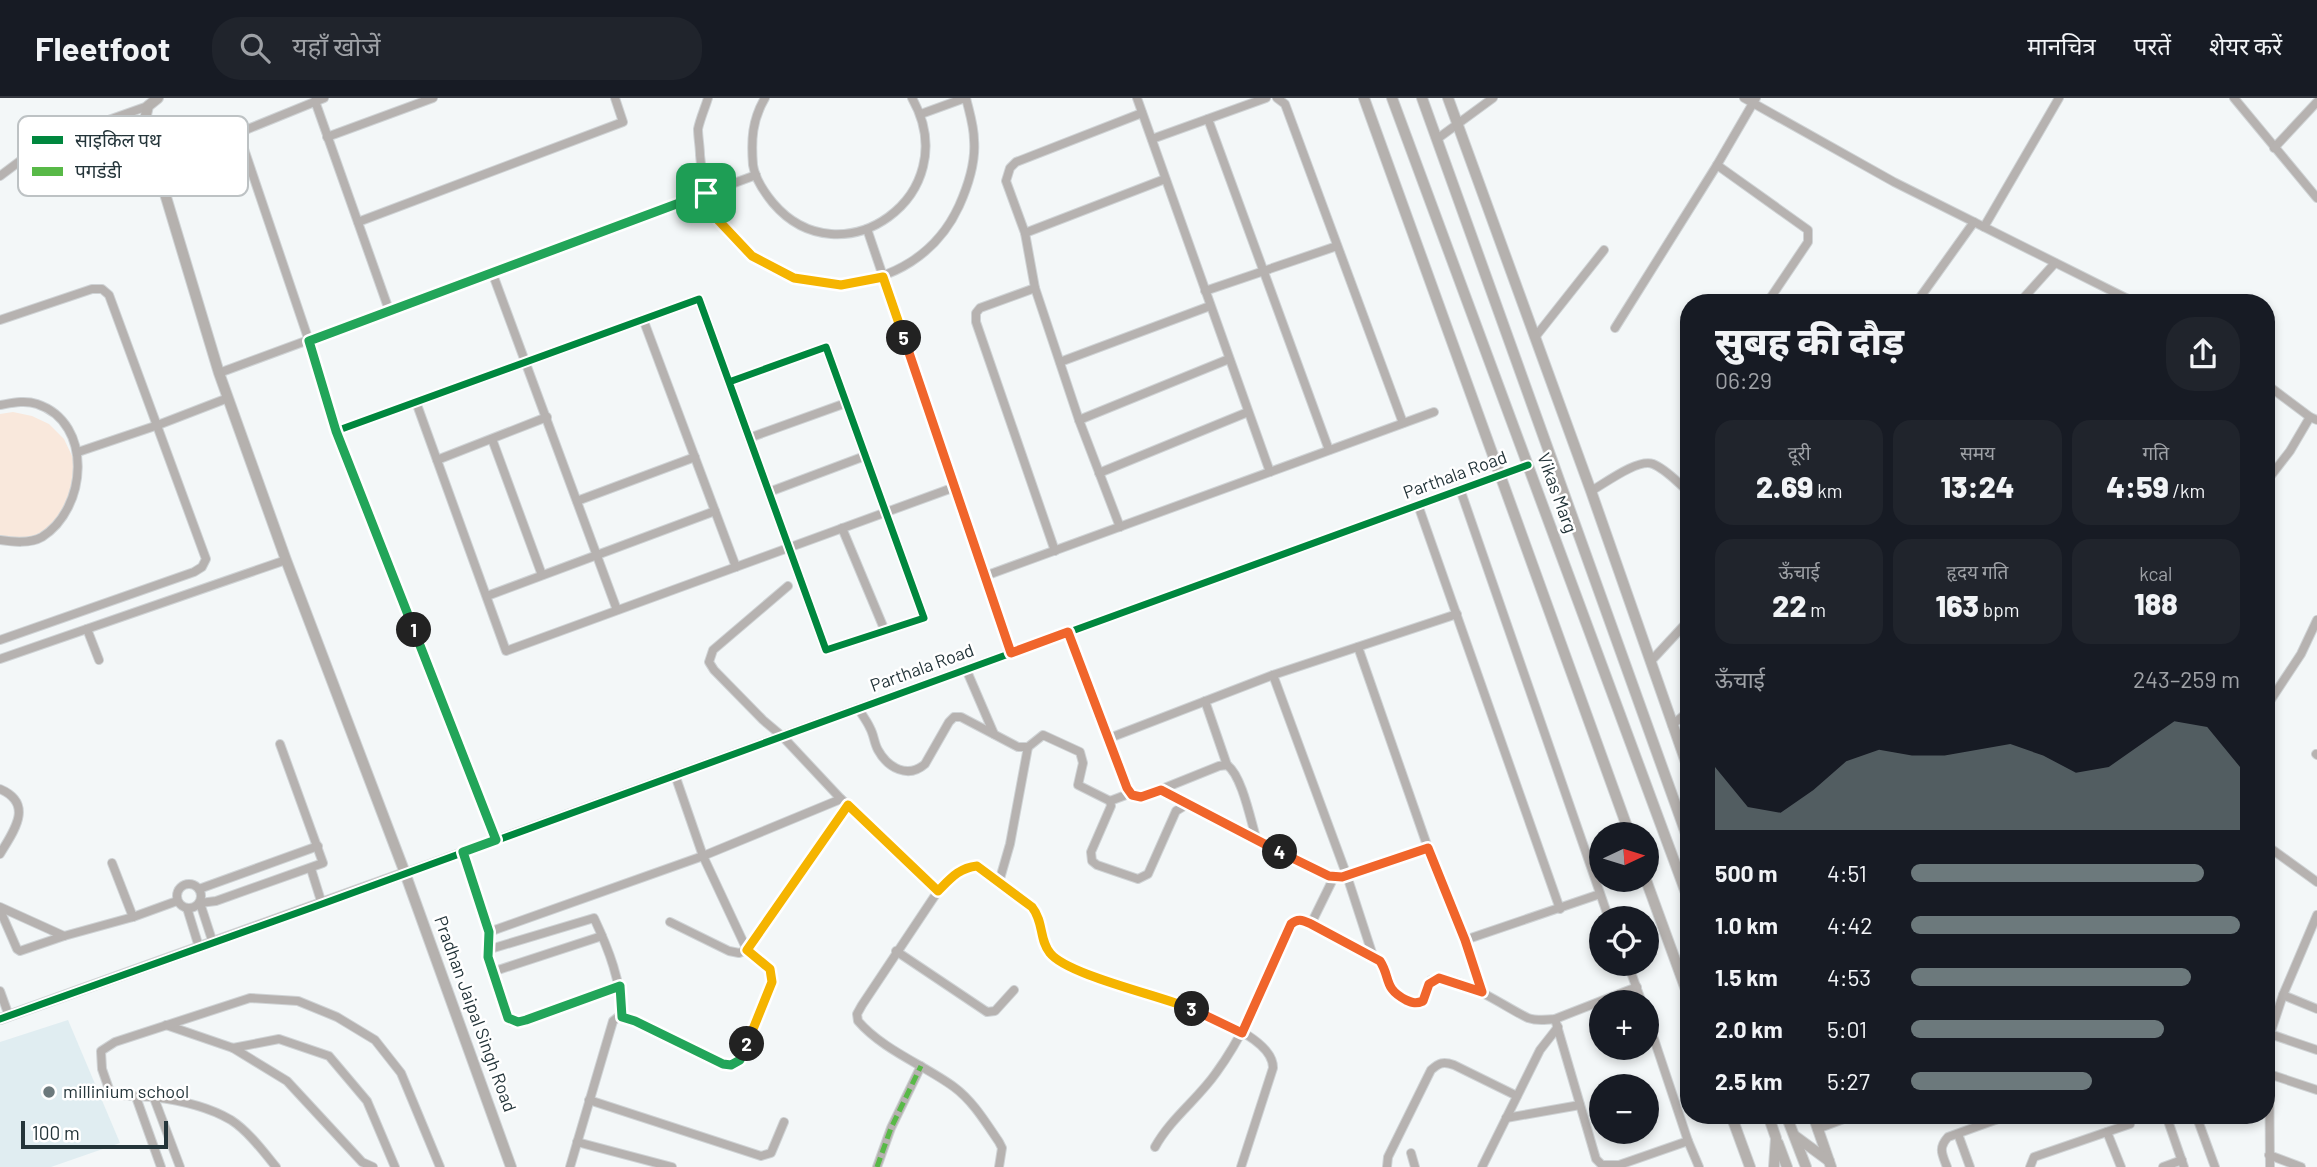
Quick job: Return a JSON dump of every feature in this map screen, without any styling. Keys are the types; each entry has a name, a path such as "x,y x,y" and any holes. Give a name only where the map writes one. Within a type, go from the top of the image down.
{"street":[{"path":"120,116 148,106 158,98"},
{"path":"248,129 324,98"},
{"path":"327,137 433,98"},
{"path":"358,222 623,122 615,98"},
{"path":"708,98 698,129 701,165 706,193 719,221 752,256 794,278 841,285 883,277 921,255 951,223 969,184 973,151 974,140 966,98 921,114"},
{"path":"765,98 757,110 751,139 756,175 764,193 780,211 796,223 841,234 867,229 885,220 902,206 917,186 925,163 926,136 921,114 912,98"},
{"path":"1136,98 1270,472"},
{"path":"1152,139 1266,98"},
{"path":"1278,98 1285,104 1404,424"},
{"path":"1364,98 1625,822"},
{"name":"Vikas Marg","path":"1392,98 1680,877"},
{"name":"Vikas Marg","path":"1422,98 1680,817"},
{"path":"1448,98 1536,336 1680,747"},
{"path":"1437,139 1493,98"},
{"path":"1983,227 2059,98"},
{"path":"2234,98 2317,198"},
{"path":"1615,328 1717,165 1751,100 1894,182 2118,294"},
{"path":"315,102 389,310"},
{"path":"2274,148 2317,102"},
{"name":"Pradhan Jaipal Singh Road","path":"146,116 148,106"},
{"path":"1120,527 1035,288 1026,233 1006,181 1010,168 1016,162 1142,113"},
{"path":"1208,119 1329,450"},
{"path":"248,161 309,341 336,431 496,840"},
{"path":"0,176 18,162"},
{"path":"1717,165 1808,230 1808,242 1773,294"},
{"path":"219,373 756,175"},
{"path":"1026,233 1165,179"},
{"name":"Pradhan Jaipal Singh Road","path":"166,196 219,373 511,1167"},
{"path":"1922,294 1974,222"},
{"path":"867,229 1011,653"},
{"path":"1205,291 1337,246"},
{"path":"1536,336 1604,250"},
{"path":"2027,294 2055,263"},
{"path":"492,272 617,610"},
{"path":"1035,288 980,308 976,313 976,322 1055,551"},
{"path":"0,320 92,289 102,289 109,295 206,559 202,567 0,640"},
{"path":"336,431 699,299 749,438 826,650 924,618 826,347 729,382"},
{"path":"1060,362 1210,306"},
{"path":"643,319 736,567"},
{"path":"1080,419 1229,359"},
{"path":"2275,391 2313,418 2275,470"},
{"path":"78,452 228,398"},
{"path":"0,405 16,402 36,404 54,413 68,430 78,452 78,480 72,501 60,519 41,537 22,542 0,540"},
{"path":"416,402 506,651 955,487"},
{"path":"749,438 846,403"},
{"path":"1100,473 1248,412"},
{"path":"985,576 1434,412"},
{"path":"437,460 547,418"},
{"path":"492,439 542,575"},
{"path":"769,492 865,456"},
{"path":"577,501 695,457"},
{"path":"1591,491 1647,462 1680,485"},
{"name":"Parthala Road","path":"405,873 1528,465"},
{"path":"1460,489 1604,906"},
{"path":"1418,505 1560,908"},
{"path":"487,596 715,510"},
{"path":"842,528 885,631"},
{"path":"0,659 286,560"},
{"path":"788,586 713,650 709,662 844,802 938,891"},
{"path":"1107,739 1273,675 1457,614"},
{"path":"2275,693 2301,654 2317,620"},
{"path":"86,629 99,660"},
{"path":"1651,661 1680,630"},
{"path":"1068,632 1107,739 1131,793"},
{"path":"1358,646 1428,848 1465,940 1482,992"},
{"path":"967,669 994,734"},
{"path":"1273,675 1347,876 1373,956"},
{"path":"1205,701 1227,765"},
{"path":"858,708 871,729 878,750 888,763 896,769 908,772 925,764 948,722 961,717 1018,747 1028,747 1043,735 1080,752 1083,763 1078,785 1110,801 1131,793 1141,797 1227,765 1234,769 1257,841"},
{"path":"1672,725 1680,718"},
{"path":"213,943 200,903 201,892 189,884 182,886 177,893 177,901 182,907 197,907 200,903 216,901 323,863 280,744"},
{"path":"999,882 1010,844 1028,747"},
{"path":"570,1167 613,1021 622,1017 635,1021 723,1064 736,1063 740,1060 772,982 770,969 747,950 703,856 675,775"},
{"path":"0,789 10,793 16,800 19,812 18,823 0,854"},
{"path":"1161,790 1257,841 1334,877 1347,876 1428,848"},
{"path":"1110,801 1111,806 1091,852 1091,861 1097,866 1138,878 1148,874 1176,811 1184,806 1192,806"},
{"path":"489,932 703,856 844,802"},
{"path":"670,922 729,951 739,953 747,950 844,802"},
{"path":"199,889 318,846"},
{"path":"463,852 489,932 488,950 492,972 505,1013 512,1022 620,986"},
{"path":"2275,852 2317,882"},
{"path":"111,863 133,916"},
{"path":"999,1167 1002,1148 999,1142 979,1114 955,1088 886,1043 858,1021 857,1014 938,891 956,873 977,866 1032,907 1039,916 1048,951 1055,957 1081,972 1174,1001 1242,1033 1264,1049 1273,1062 1241,1167"},
{"path":"311,869 322,904"},
{"path":"0,991 4,1017 405,873"},
{"path":"1311,924 1334,877"},
{"path":"1650,892 1680,973"},
{"path":"1465,940 1600,894"},
{"path":"0,909 16,949 20,951 177,901"},
{"path":"187,908 199,947"},
{"path":"0,909 64,936"},
{"path":"2275,1019 2317,917"},
{"path":"488,950 594,918 620,986 622,1017"},
{"path":"1155,1147 1167,1128 1212,1078 1242,1033 1291,924 1296,920 1311,924 1373,956 1383,966 1389,986 1395,994 1411,1002 1423,1001 1429,984 1439,978 1482,992 1530,1019 1557,1023 1637,987"},
{"path":"492,972 602,936"},
{"path":"896,951 987,1012 995,1012 1014,990"},
{"path":"1633,976 1638,990"},
{"path":"2283,995 2317,1009"},
{"path":"276,1167 259,1146 231,1120 194,1106 154,1098 127,1097 110,1092 102,1069 101,1051 115,1042 250,998 298,1002 337,1017 374,1040 401,1073 440,1167"},
{"path":"1485,1166 1517,1096 1557,1023"},
{"path":"1557,1023 1600,1166 1619,1165 1688,1141"},
{"path":"166,1025 233,1048 287,1081 362,1162 373,1167"},
{"path":"2275,1036 2317,1050"},
{"path":"233,1048 279,1038 329,1056 367,1101 395,1167"},
{"path":"1659,1054 1680,1117"},
{"path":"1387,1167 1388,1157 1431,1070 1438,1064 1445,1062 1454,1065 1517,1096"},
{"path":"877,1167 891,1128 921,1066"},
{"path":"2275,1077 2317,1090"},
{"path":"136,1097 160,1167"},
{"path":"154,1098 180,1167"},
{"path":"589,1100 761,1156 771,1153 785,1122"},
{"path":"1506,1118 1580,1105"},
{"path":"1682,1124 1699,1167"},
{"path":"1734,1124 1750,1167"},
{"path":"1771,1124 1785,1162"},
{"path":"1789,1124 1806,1167"},
{"path":"1816,1124 1830,1164"},
{"path":"1817,1129 1830,1124"},
{"path":"1947,1167 1941,1150 1942,1143 1948,1137 1985,1124"},
{"path":"2030,1167 2034,1157 2130,1124"},
{"path":"2163,1167 2183,1163 2169,1124"},
{"path":"2199,1124 2215,1167"},
{"path":"2268,1124 2270,1167"},
{"path":"2107,1132 2121,1167"},
{"path":"1793,1134 1830,1164"},
{"path":"1958,1134 1970,1167"},
{"path":"1774,1167 1776,1138"},
{"path":"577,1142 672,1167"},
{"path":"1411,1153 1415,1167"},
{"path":"2269,1156 2301,1167"}],"shaded area":[{"path":"13,412 32,416 49,424 64,439 73,458 76,479 61,517 45,531 26,539 0,539 0,414"},
{"name":"millinium school","path":"68,1020 120,1143 51,1167 0,1167 0,1042"}],"marked path":[{"path":"877,1167 891,1128 921,1066"}],"cycle path":[{"path":"336,431 699,299 826,650 924,618 826,347 729,382"},
{"path":"0,1019 1528,465"}],"place":[{"name":"millinium school","path":"49,1092"}],"route":[{"path":"706,193 719,221 752,256 794,278 841,285 883,277 1011,653 1068,632 1107,739 1132,795 1141,797 1161,790 1257,841 1334,877 1347,876 1428,848 1465,940 1482,992 1443,978 1435,978 1429,984 1427,996 1423,1001 1411,1002 1395,994 1389,986 1383,966 1373,956 1311,924 1296,920 1291,924 1242,1033 1174,1001 1081,972 1055,957 1048,951 1039,916 1032,907 977,866 956,873 938,891 848,805 747,950 770,969 772,982 740,1060 731,1065 723,1064 622,1017 620,986 526,1020 512,1022 508,1018 488,957 489,932 463,852 496,840 336,431 309,341 706,193"}]}
